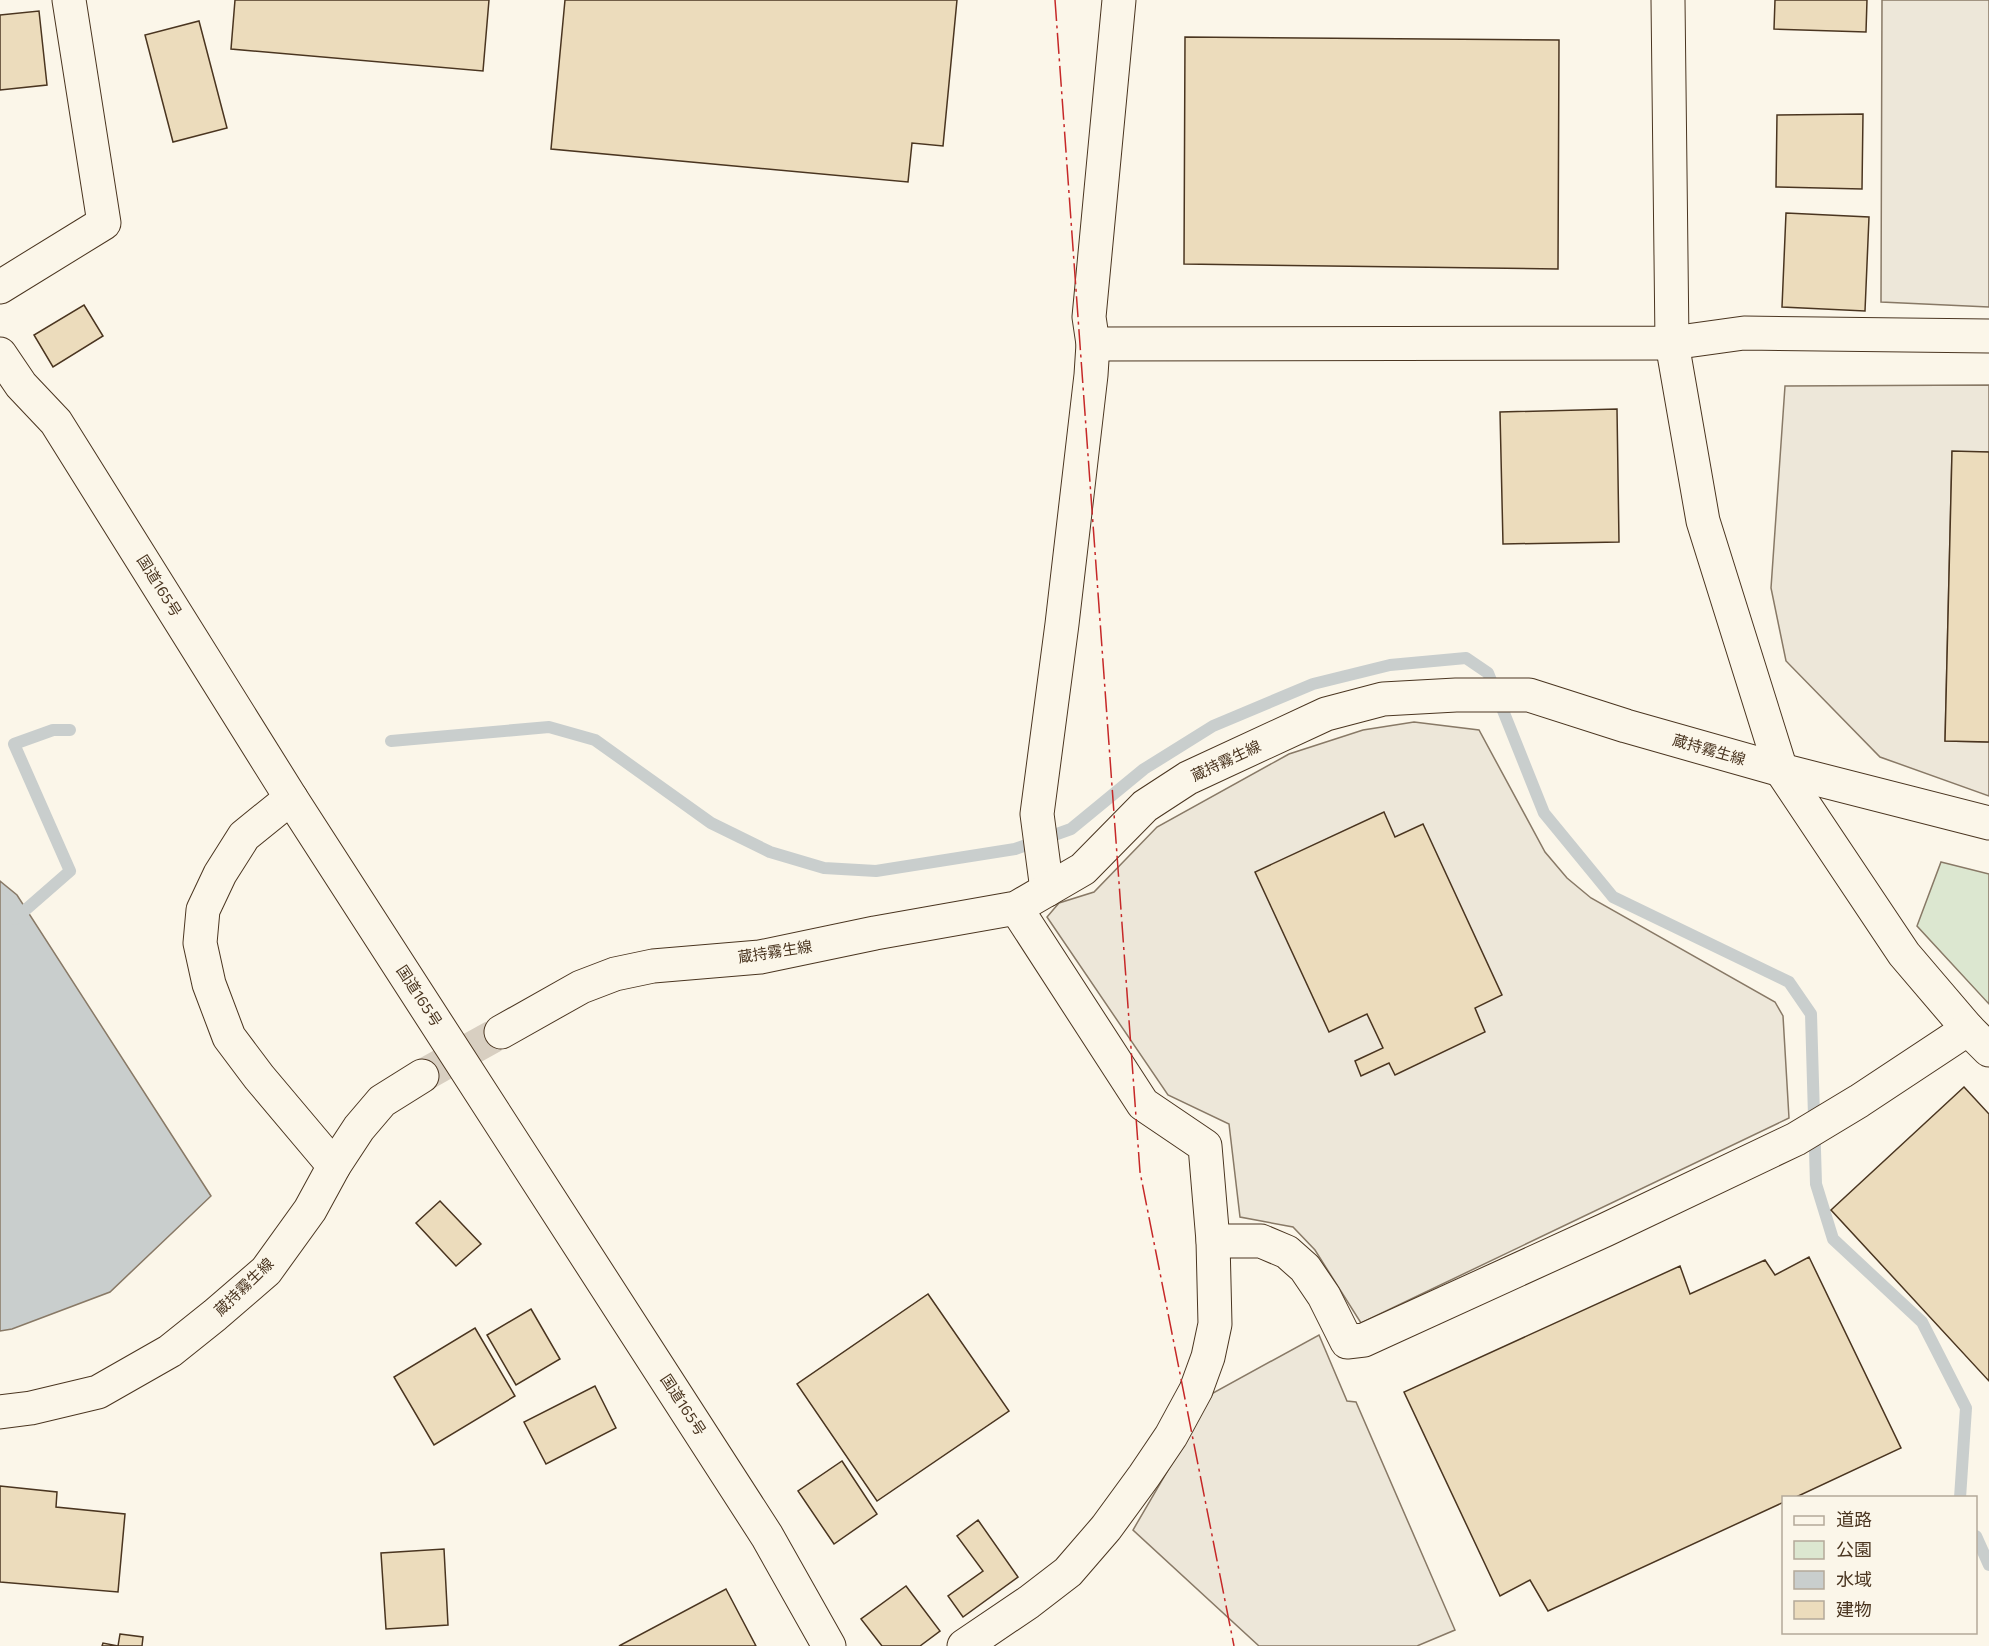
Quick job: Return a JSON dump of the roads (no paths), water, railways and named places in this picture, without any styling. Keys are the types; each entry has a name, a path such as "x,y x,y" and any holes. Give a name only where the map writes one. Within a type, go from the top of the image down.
{"main road":[{"path":"0,287 104,223 69,0"},
{"path":"1047,890 1037,814 1091,375 1093,344 1089,317 1119,0"},
{"path":"1213,1242 1261,1241 1287,1252 1305,1268 1324,1296 1347,1342 1364,1340 1605,1230 1796,1139 1859,1101 1979,1040 1904,954 1781,770 1702,521 1672,343 1668,0"},
{"path":"1093,344 1672,343 1744,333 1989,336"},
{"name":"国道165号","path":"0,354 21,385 56,422 291,798 768,1536 829,1646"},
{"name":"蔵持霧生線","path":"501,1032 581,987 615,974 653,966 760,957 875,933 1016,908 1083,869 1145,806 1188,778 1326,714 1383,699 1528,694 1626,726 1781,770 1989,823"},
{"path":"291,798 244,836 220,874 203,910 200,943 209,984 229,1037 259,1077 334,1166"},
{"path":"964,1646 1029,1602 1068,1572 1106,1528 1171,1436 1196,1390 1208,1357 1215,1324 1213,1242 1205,1146 1143,1104 1016,908"},
{"name":"蔵持霧生線","path":"0,1412 31,1408 98,1392 170,1351 266,1270 310,1210 334,1166 359,1128 382,1101 422,1076"}],"water":[{"path":"0,881 17,895 211,1196 110,1292 12,1329 0,1331"}],"waterway":[{"path":"391,741 549,727 595,740 711,823 770,852 824,868 876,871 1015,849 1071,829 1144,769 1213,726 1313,684 1390,665 1466,658 1488,673 1544,813 1613,897 1789,982 1811,1014 1816,1184 1833,1239 1922,1322 1966,1408 1960,1496"},
{"path":"15,919 70,871 14,744 53,730 70,730"},
{"path":"1977,1538 1989,1565"}],"tunnel":[{"path":"422,1076 501,1032"}]}
